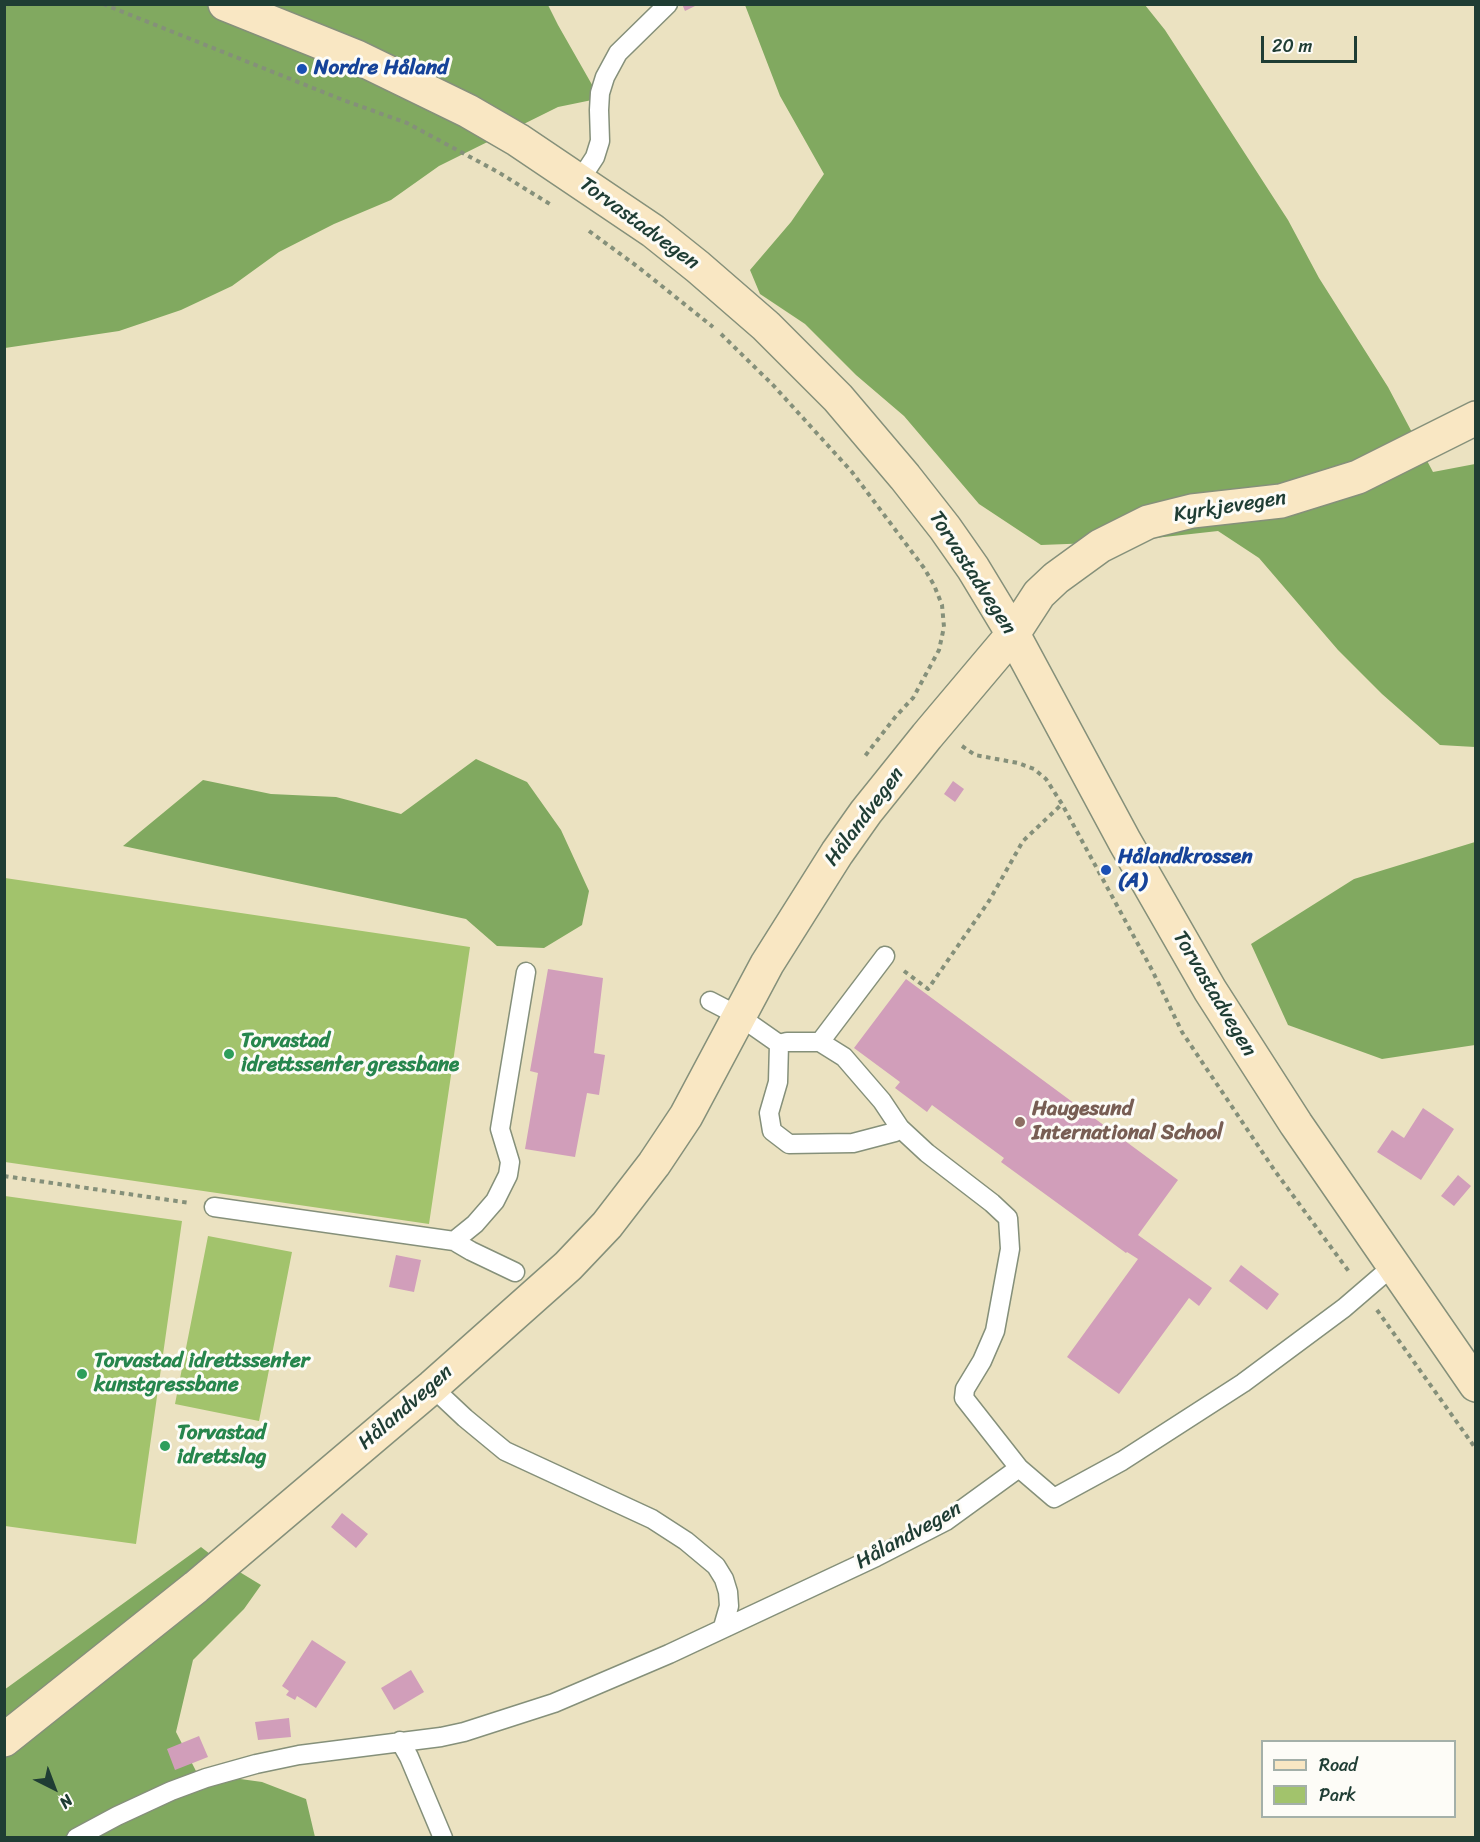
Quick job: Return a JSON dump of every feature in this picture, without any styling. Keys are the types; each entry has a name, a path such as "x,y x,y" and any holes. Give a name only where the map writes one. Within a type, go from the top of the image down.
{"main road":[{"name":"Torvastadvegen","path":"225,4 357,57 408,81 518,140 653,231 698,267 766,326 838,398 905,477 973,568 1013,634 1125,842 1210,990 1296,1124 1476,1385"},
{"name":"Kyrkjevegen","path":"1013,634 1039,594 1056,578 1100,546 1148,522 1192,511 1281,501 1358,477 1476,418"},
{"name":"Hålandvegen","path":"4,1740 196,1587 432,1387 568,1266 607,1225 654,1164 686,1116 725,1008 798,913 866,812 1013,634"}],"lane":[{"path":"580,180 595,157 600,141 600,93 605,77 618,53 668,4"},
{"path":"820,1042 885,956"},
{"path":"454,1241 475,1224 488,1209 508,1175 510,1162 500,1129 526,972"},
{"path":"725,1008 779,1044 820,1042 844,1057 882,1101 900,1128 927,1154 992,1203 1008,1218 1010,1249 995,1331 982,1361 965,1389 964,1398 1019,1468 1054,1498 1122,1461 1243,1383 1344,1308 1394,1265"},
{"path":"779,1044 778,1082 769,1113 772,1131 789,1144 853,1143 895,1132 900,1128"},
{"path":"214,1207 454,1241 515,1272"},
{"path":"432,1387 505,1451 652,1518 686,1541 716,1566 724,1579 729,1606 723,1627"},
{"name":"Hålandvegen","path":"76,1838 117,1816 206,1778 299,1755 464,1732 554,1703 606,1683 876,1557 945,1521 1019,1468"},
{"path":"400,1741 443,1838"}],"path":[{"path":"103,4 343,100 407,123 498,172 554,207"},
{"path":"582,226 678,298 722,335 765,377 824,439 910,548 934,585 942,605 944,627 942,643 913,698 922,714 934,727 975,755 1018,763 1034,769 1046,779 1062,804 1152,970 1182,1032 1275,1171 1476,1449"},
{"path":"885,956 928,989 989,901 1023,841 1062,804"},
{"path":"4,1176 214,1207"}],"green space":[{"path":"5,5 548,5 595,90 592,100 558,107 439,166 391,200 334,224 279,252 232,286 181,310 119,331 5,348"},
{"path":"745,5 1145,5 1165,30 1288,220 1319,278 1388,387 1433,472 1475,464 1475,747 1440,745 1382,694 1338,650 1259,558 1218,531 1119,542 1041,545 979,504 904,416 856,375 805,324 760,294 750,270 791,222 824,174 780,96"},
{"path":"476,759 527,782 561,830 589,891 582,925 544,948 497,946 466,919 123,846 203,780 271,794 336,797 401,814"},
{"path":"1475,842 1475,1045 1382,1059 1288,1025 1251,944 1354,879"},
{"name":"Torvastad idrettssenter gressbane","path":"5,878 470,947 429,1224 5,1162"},
{"name":"Torvastad idrettssenter kunstgressbane","path":"5,1196 182,1221 136,1544 5,1526"},
{"path":"208,1236 292,1252 259,1421 175,1404"},
{"path":"201,1547 261,1585 244,1609 193,1660 176,1732 197,1773 262,1782 306,1799 315,1837 5,1837 4,1690"}],"building":[{"path":"682,4 699,4 685,11"},
{"path":"953,781 964,789 955,802 944,794"},
{"path":"548,969 603,978 594,1053 605,1055 599,1095 587,1093 575,1157 525,1149 538,1073 530,1071"},
{"path":"906,979 1178,1180 1138,1235 1212,1288 1199,1306 1189,1298 1119,1394 1067,1357 1138,1259 1126,1253 1001,1162 1004,1158 932,1105 927,1112 895,1088 900,1082 854,1048"},
{"path":"1423,1108 1454,1129 1421,1180 1377,1152 1392,1130 1404,1138"},
{"path":"1458,1175 1471,1186 1454,1206 1441,1196"},
{"path":"396,1255 421,1260 414,1292 389,1287"},
{"path":"1241,1265 1279,1294 1267,1310 1229,1281"},
{"path":"342,1513 368,1534 356,1548 331,1527"},
{"path":"312,1640 346,1662 316,1708 297,1696 295,1700 286,1695 289,1691 282,1686"},
{"path":"411,1670 424,1692 394,1710 381,1688"},
{"path":"289,1718 291,1737 258,1740 255,1722"},
{"path":"199,1736 208,1757 175,1770 167,1749"}],"place":[{"name":"Nordre Håland","path":"302,69"},
{"name":"Hålandkrossen (A)","path":"1106,870"},
{"name":"Torvastad idrettssenter gressbane","path":"229,1054"},
{"name":"Haugesund International School","path":"1020,1122"},
{"name":"Torvastad idrettssenter kunstgressbane","path":"82,1374"},
{"name":"Torvastad idrettslag","path":"165,1446"}]}
